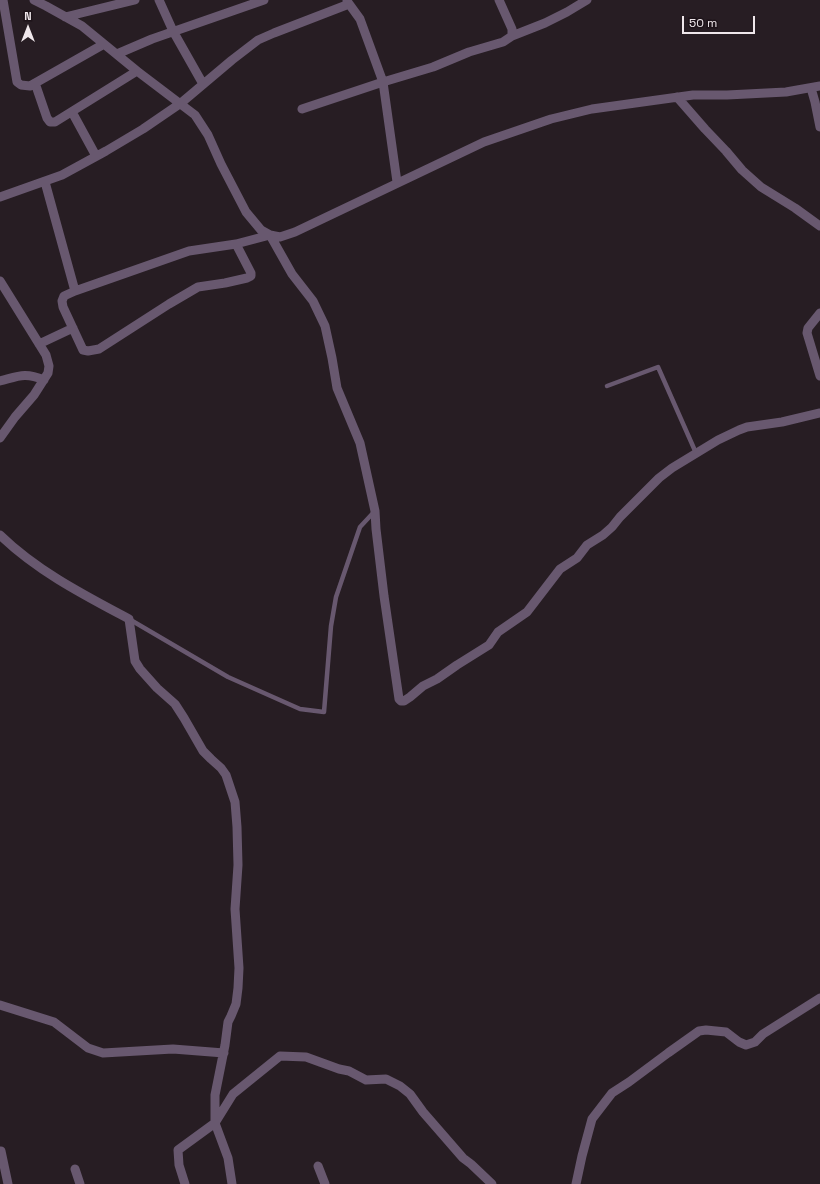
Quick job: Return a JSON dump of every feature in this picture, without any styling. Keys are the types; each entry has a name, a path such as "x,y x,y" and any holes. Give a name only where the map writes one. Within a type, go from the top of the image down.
{"street":[{"path":"3,0 17,82 21,85 30,86 104,44"},
{"path":"34,0 82,26 137,71 195,115 208,135 246,212 261,230 270,235 280,237 295,232 397,182 484,142 551,119 592,109 693,95 727,96 786,92 816,87 816,102 820,127"},
{"path":"65,17 135,0"},
{"path":"160,0 173,31 203,84"},
{"path":"117,54 173,31 264,0"},
{"path":"499,0 512,29 512,36"},
{"path":"302,109 433,67 469,52 503,42 512,36 551,20 587,0"},
{"path":"0,197 62,175 96,156 181,104 203,84 258,40 348,2 360,19 383,82 397,182"},
{"path":"35,83 47,118 50,122 55,122 137,71"},
{"path":"677,97 742,170 761,187 795,208 820,226"},
{"path":"72,112 96,156"},
{"path":"45,182 75,291"},
{"path":"236,244 251,272 251,276 225,283 198,287 99,349 88,351 83,350 62,301 64,296 189,251 236,244 270,235"},
{"path":"270,235 292,274 313,301 324,326 332,358 337,388 360,443 375,511 383,588 399,699 401,701 404,701 423,686 437,680 457,664 489,645 498,632 526,612 560,569 577,558 587,546 612,527 659,478 672,468 718,440 748,427 782,422 820,413"},
{"path":"0,281 46,355 50,366 48,373 34,395 15,417 0,438"},
{"path":"820,313 808,328 807,333 820,376"},
{"path":"39,344 73,328"},
{"path":"0,381 23,375 33,375 44,380"},
{"path":"0,535 13,548 43,570 129,619 136,661 140,669 174,704 184,718 203,752 221,768 226,775 235,802 237,827 238,865 235,909 239,968 236,1004 228,1022 224,1053 215,1095 215,1123 228,1158 232,1184"},
{"path":"576,1184 592,1119 612,1093 699,1031 706,1030 726,1032 739,1042 746,1045 755,1042 763,1034 820,998"},
{"path":"0,1005 54,1022 88,1048 103,1053 173,1049 224,1053"},
{"path":"185,1184 178,1150 215,1123 233,1094 280,1056 306,1057 349,1071 366,1080 386,1079 400,1086 410,1094 463,1158 492,1184"},
{"path":"0,1151 2,1151 8,1184"},
{"path":"318,1166 324,1184"},
{"path":"75,1169 80,1184"}],"lane":[{"path":"607,386 658,368 696,453"},
{"path":"129,619 228,677 300,709 324,712 331,626 336,597 360,527 375,511"}]}
